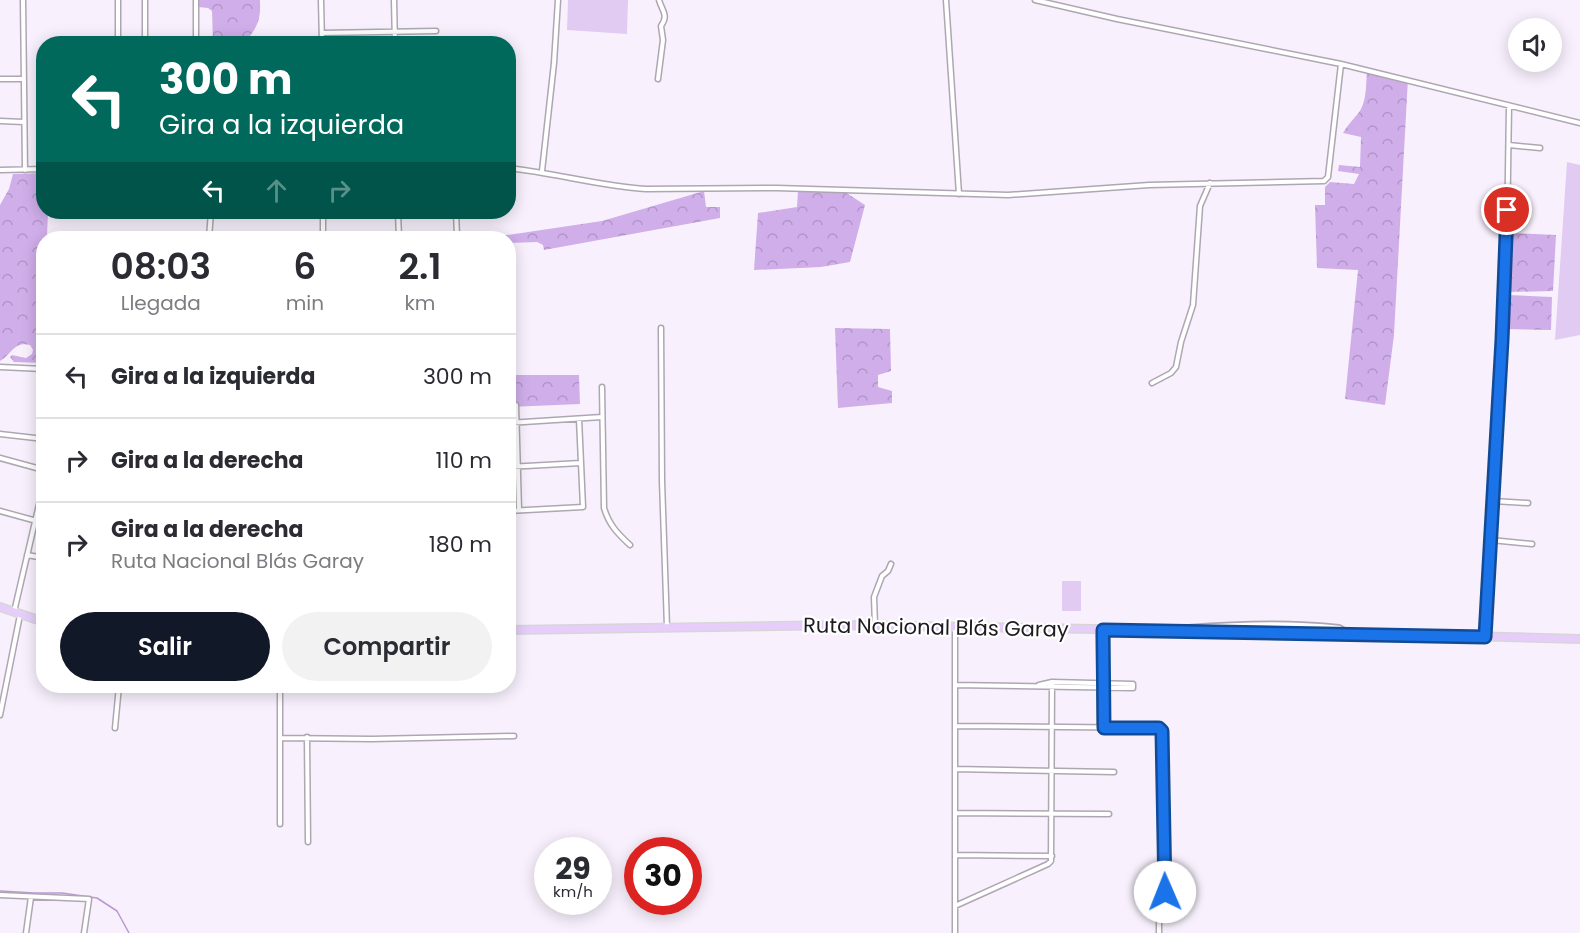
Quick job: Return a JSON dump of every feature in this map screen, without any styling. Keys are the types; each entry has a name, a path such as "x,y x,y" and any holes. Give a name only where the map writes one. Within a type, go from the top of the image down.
{"highway":[{"path":"0,607 36,620"},
{"name":"Ruta Nacional Blás Garay","path":"516,630 875,626 1580,639"}],"street":[{"path":"23,0 25,170"},
{"path":"118,0 118,36"},
{"path":"145,0 145,36"},
{"path":"196,0 196,36"},
{"path":"321,0 322,33 436,31"},
{"path":"394,0 394,36"},
{"path":"542,171 554,63 558,0"},
{"path":"658,79 663,40 661,27 665,21 666,12 659,0"},
{"path":"946,0 959,194"},
{"path":"1035,0 1116,19 1341,64 1580,123"},
{"path":"516,169 542,171 627,188 780,188 1008,195 1149,185 1265,184 1326,179 1341,64"},
{"path":"0,79 24,80"},
{"path":"1485,637 1502,340 1509,106"},
{"path":"0,121 24,122"},
{"path":"1509,145 1540,148"},
{"path":"0,170 36,170"},
{"path":"1152,383 1171,373 1176,367 1193,304 1200,206 1210,183"},
{"path":"662,328 662,480 667,627"},
{"path":"0,367 36,369"},
{"path":"602,387 604,508 616,532 630,545"},
{"path":"516,405 519,510"},
{"path":"517,422 602,417"},
{"path":"516,510 583,507 579,419"},
{"path":"0,434 36,438"},
{"path":"0,458 36,468"},
{"path":"517,466 581,463"},
{"path":"1492,501 1528,503"},
{"path":"0,511 36,521 27,555 0,715"},
{"path":"1491,540 1533,544"},
{"path":"27,555 36,557"},
{"path":"875,626 874,597 882,576 891,564"},
{"path":"955,627 956,933"},
{"path":"1101,629 1102,728"},
{"path":"955,685 1133,688 1133,684 1102,686"},
{"path":"956,906 1048,864 1052,856 1052,685"},
{"path":"115,728 118,693"},
{"path":"280,693 280,824"},
{"path":"955,726 1159,728 1162,731 1165,892 1159,904 1159,933"},
{"path":"280,738 514,736"},
{"path":"307,738 308,842"},
{"path":"955,770 1114,772"},
{"path":"955,813 1109,814"},
{"path":"955,855 1052,856"},
{"path":"0,895 89,899 84,933"},
{"path":"26,933 31,897"}],"shaded area":[{"path":"568,0 628,0 627,34 567,30"},
{"path":"1567,162 1580,165 1580,335 1555,340"},
{"path":"1062,581 1081,581 1081,611 1062,611"}],"green space":[{"path":"198,0 260,0 260,14 250,36 213,36 212,11 198,7"},
{"path":"1367,69 1408,78 1394,335 1385,405 1345,399 1358,270 1317,268 1315,205 1325,205 1325,187 1330,182 1354,184 1359,174 1338,171 1339,165 1360,167 1361,137 1343,133 1363,105"},
{"path":"36,173 36,219 48,219 47,231 36,231 36,363 14,362 10,357 12,355 26,358 32,354 33,350 30,345 25,344 17,346 0,361 0,205 9,189 13,174"},
{"path":"704,191 706,207 720,207 720,218 544,250 543,245 537,242 516,243 516,234 602,221"},
{"path":"798,191 845,192 865,205 850,262 821,267 754,270 758,213 797,207"},
{"path":"1511,233 1556,235 1553,291 1508,292"},
{"path":"1508,295 1552,297 1551,330 1507,329"},
{"path":"835,328 890,329 891,371 878,375 878,387 892,391 892,403 838,408"},
{"path":"516,375 579,375 580,404 516,407"}],"waterway":[{"path":"0,891 62,893 97,898 117,911 129,933"}],"route":[{"path":"1165,892 1162,731 1159,728 1104,728 1103,630 1366,633 1485,637 1507,210"}]}
